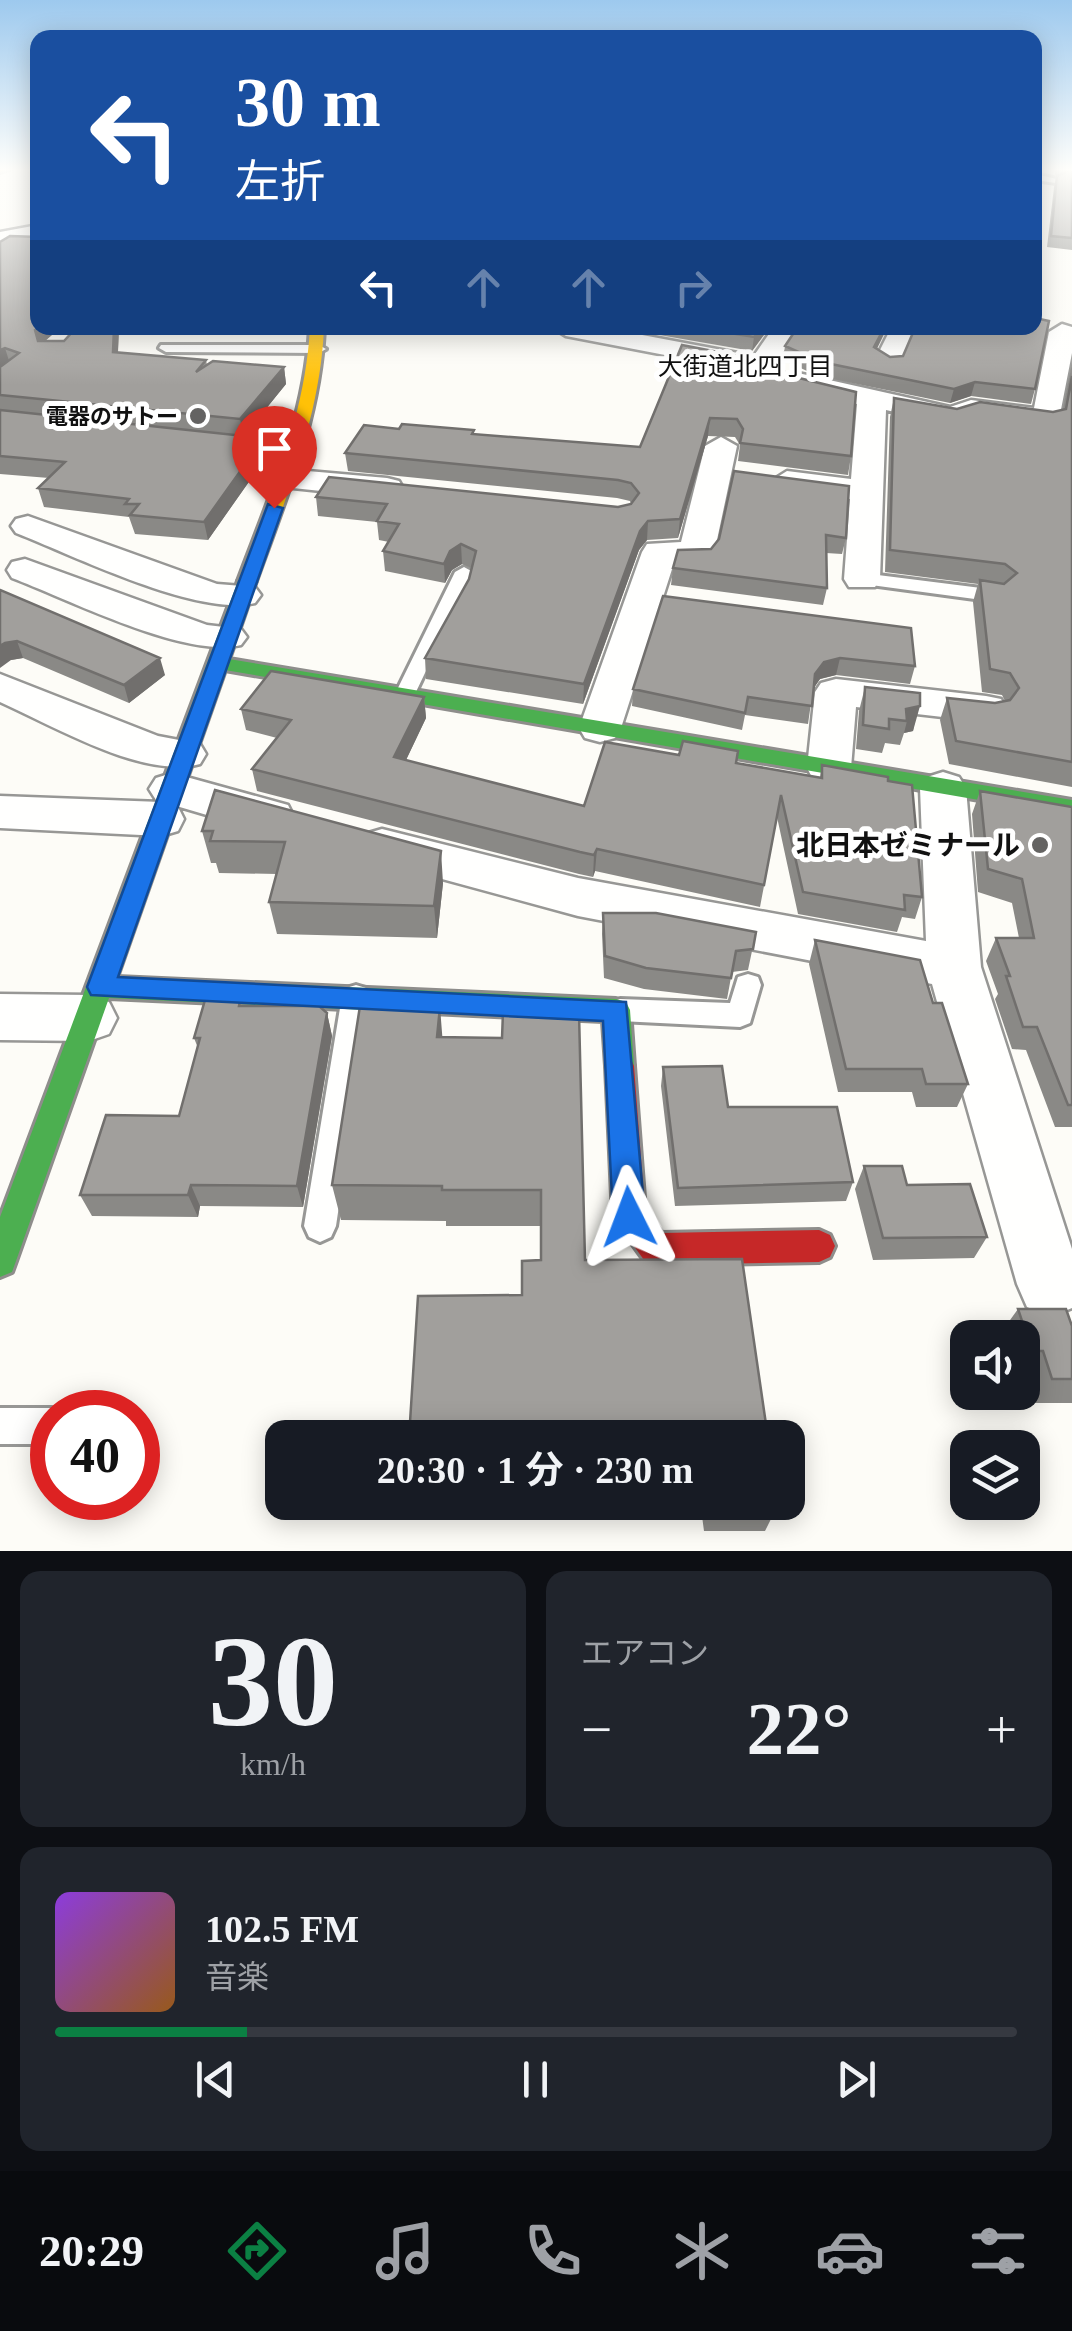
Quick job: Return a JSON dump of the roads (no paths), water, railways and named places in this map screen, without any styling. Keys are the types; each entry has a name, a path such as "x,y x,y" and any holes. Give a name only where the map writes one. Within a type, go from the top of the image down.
{"street":[{"path":"603,335 761,365 804,394 952,416 971,410 1047,419 1062,394 1056,330"},
{"path":"761,365 781,335"},
{"path":"889,360 901,335"},
{"path":"0,1261 242,594 286,459 310,406 318,338"},
{"path":"862,580 872,402"},
{"path":"286,459 418,491"},
{"path":"600,728 660,552 696,554 718,459 867,491"},
{"path":"28,526 213,594 242,594"},
{"path":"24,570 202,637 222,650 405,694 1072,808"},
{"path":"645,596 684,602"},
{"path":"0,687 151,750 172,787"},
{"path":"828,768 836,692 986,710"},
{"path":"0,812 172,787 319,830 578,896 954,967"},
{"path":"943,788 954,967 1050,1284"},
{"path":"0,1017 95,1003 356,996 616,1010 629,1217 655,1249 819,1246"}],"lane":[{"path":"175,335 161,353 318,338"},
{"path":"405,694 464,572"},
{"path":"862,580 997,596"},
{"path":"616,1010 740,1016 748,985"},
{"path":"320,1226 356,996"},
{"path":"0,1426 30,1426"}],"place":[{"name":"電器のサトー","path":"198,416"},
{"name":"北日本ゼミナール","path":"1040,845"}],"district":[{"name":"大街道北四丁目","path":"745,366"}]}
